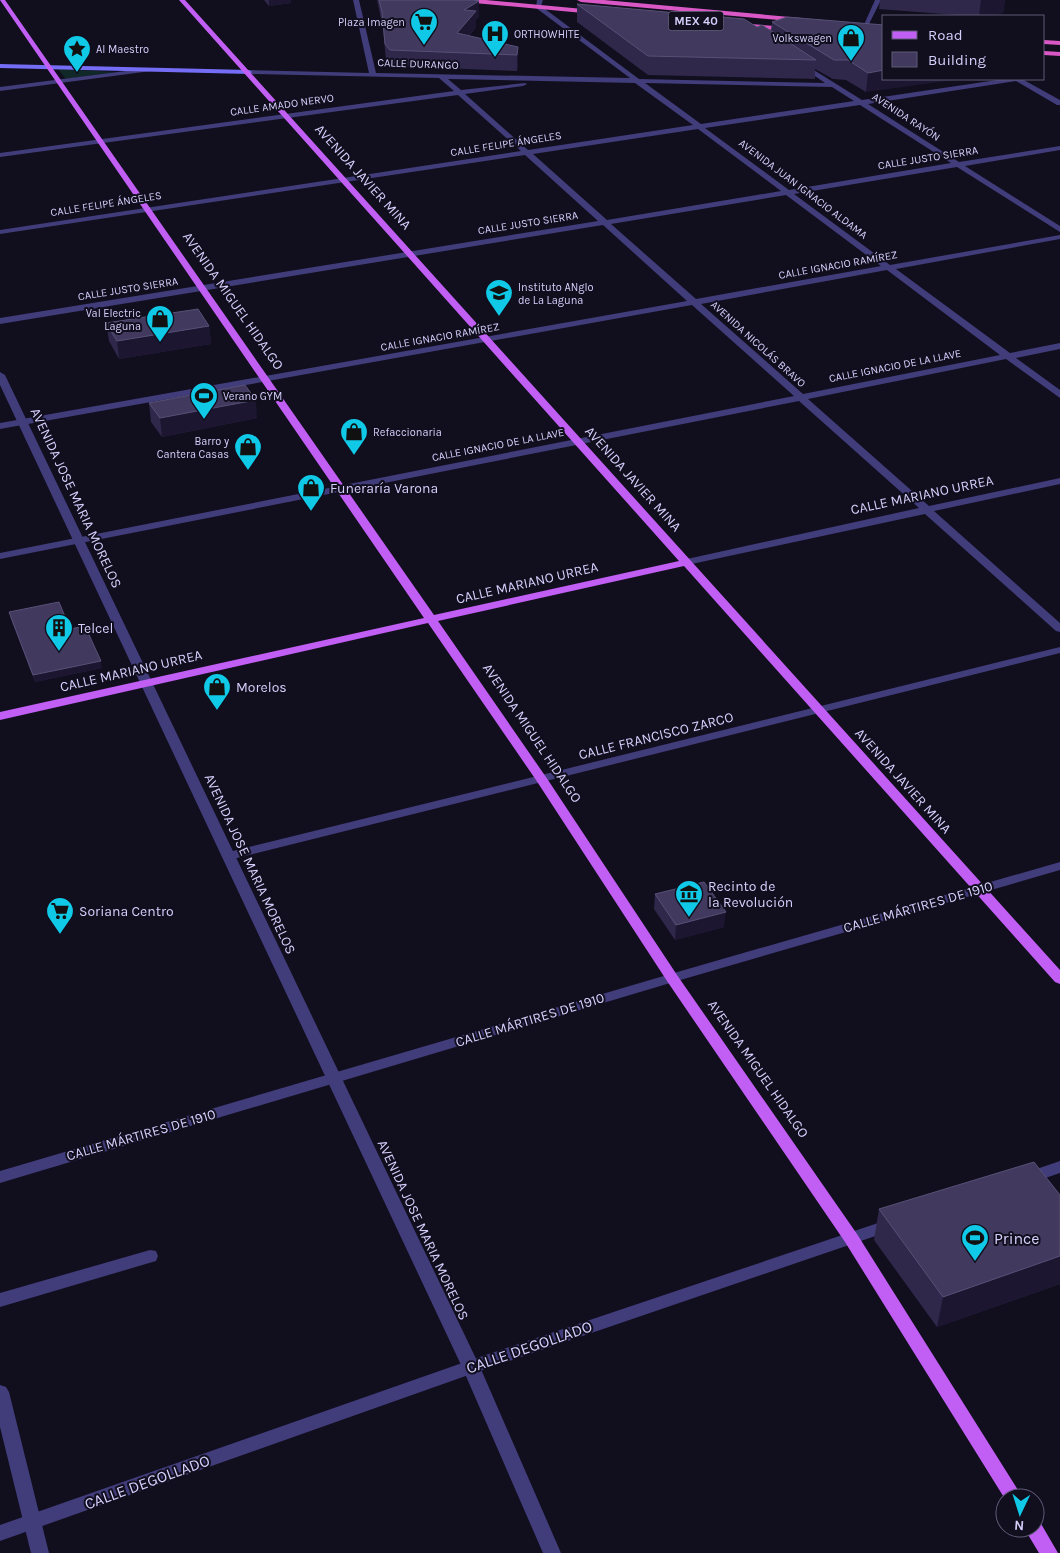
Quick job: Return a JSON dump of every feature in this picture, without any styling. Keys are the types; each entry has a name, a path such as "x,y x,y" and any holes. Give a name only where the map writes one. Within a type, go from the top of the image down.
{"highway":[{"path":"463,0 539,3 605,13"},
{"name":"MEX 40","path":"581,0 806,20"},
{"name":"MEX 40","path":"729,24 793,30"},
{"path":"855,25 874,26"},
{"path":"1045,42 1060,43"},
{"path":"1045,52 1060,54"}],"main road":[{"name":"AVENIDA JAVIER MINA","path":"182,0 249,72 1060,979"},
{"name":"AVENIDA MIGUEL HIDALGO","path":"2,2 542,780 672,978 851,1238 1008,1488"},
{"name":"CALLE DURANGO","path":"0,66 249,72"},
{"name":"CALLE MARIANO URREA","path":"0,716 687,562"},
{"path":"1039,1538 1049,1553"}],"street":[{"path":"356,0 373,74"},
{"path":"865,26 878,0"},
{"name":"AVENIDA JUAN IGNACIO ALDAMA","path":"539,3 640,81 1060,395"},
{"path":"739,25 755,35"},
{"name":"AVENIDA RAYÓN","path":"795,60 1060,230"},
{"path":"0,89 149,70"},
{"name":"CALLE DURANGO","path":"249,72 835,85"},
{"name":"AVENIDA NICOLÁS BRAVO","path":"441,76 1060,629"},
{"name":"CALLE AMADO NERVO","path":"0,155 567,79"},
{"name":"CALLE FELIPE ÁNGELES","path":"0,232 1009,80"},
{"path":"1018,80 1060,103"},
{"name":"CALLE JUSTO SIERRA","path":"0,321 1060,148"},
{"name":"CALLE IGNACIO RAMÍREZ","path":"0,426 1060,237"},
{"name":"CALLE IGNACIO DE LA LLAVE","path":"0,556 1060,346"},
{"name":"AVENIDA JOSE MARIA MORELOS","path":"0,375 470,1367 552,1553"},
{"name":"CALLE MARIANO URREA","path":"687,562 1060,480"},
{"name":"CALLE FRANCISCO ZARCO","path":"229,856 542,780 1060,650"},
{"name":"CALLE MÁRTIRES DE 1910","path":"0,1176 1060,866"},
{"path":"1015,1182 1060,1167"},
{"name":"CALLE DEGOLLADO","path":"0,1533 470,1367 906,1219"},
{"path":"0,1300 150,1256"},
{"path":"0,1392 40,1553"}],"green space":[{"path":"58,69 116,72 66,79"}],"building":[{"path":"379,0 479,1 464,10 476,11 457,33 518,47 517,55 390,50 385,44"},
{"path":"577,4 744,19 757,27 762,25 816,60 648,56"},
{"path":"787,17 882,25 882,70 868,73 848,60 834,60 772,22"},
{"path":"198,309 209,326 117,341 106,323"},
{"path":"245,385 256,400 160,418 149,403"},
{"name":"Telcel","path":"59,602 70,629 85,626 101,661 33,675 9,612"},
{"path":"704,882 726,912 676,925 655,894"},
{"name":"Prince","path":"1034,1162 1060,1195 1060,1256 943,1297 879,1209"}],"place":[{"name":"Plaza Imagen","path":"424,46"},
{"name":"ORTHOWHITE","path":"495,58"},
{"name":"Volkswagen","path":"851,62"},
{"name":"Al Maestro","path":"77,73"},
{"name":"Instituto ANglo de La Laguna","path":"499,317"},
{"name":"Val Electric Laguna","path":"160,343"},
{"name":"Verano GYM","path":"204,420"},
{"name":"Refaccionaria","path":"354,456"},
{"name":"Barro y Cantera Casas","path":"248,471"},
{"name":"Funeraría Varona","path":"311,512"},
{"name":"Telcel","path":"59,652"},
{"name":"Morelos","path":"217,711"},
{"name":"Recinto de la Revolución","path":"689,918"},
{"name":"Soriana Centro","path":"60,935"},
{"name":"Prince","path":"975,1262"}]}
